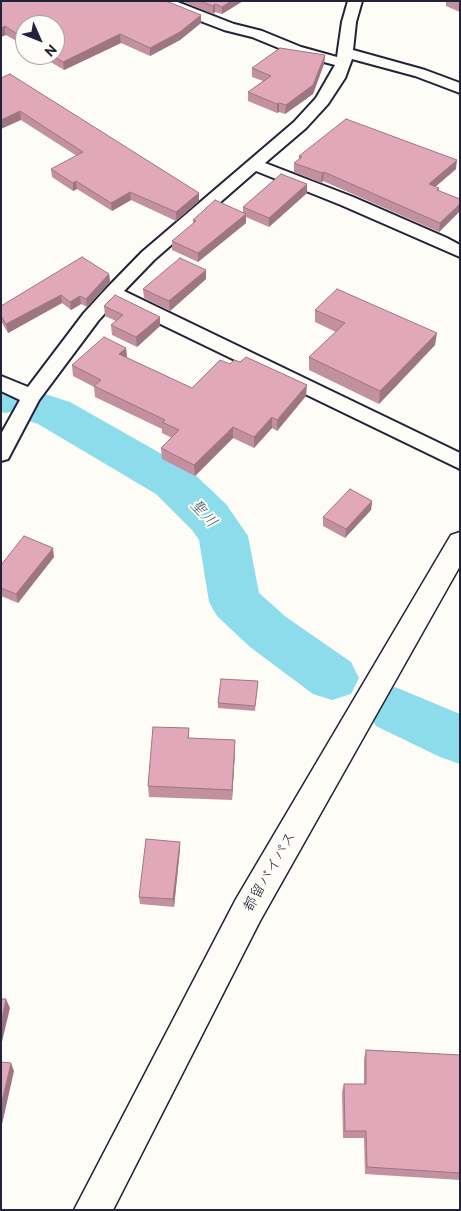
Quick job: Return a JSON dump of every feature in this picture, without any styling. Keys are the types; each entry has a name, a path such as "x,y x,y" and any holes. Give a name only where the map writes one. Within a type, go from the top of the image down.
{"highway":[{"name":"都留バイパス","path":"93,1210 248,910 460,542"}],"street":[{"path":"161,1 228,27 257,34 296,50 344,57 420,73 460,88"},
{"path":"1,454 31,397 91,317 112,293 148,256 300,126 317,107 337,78 344,57 349,22 356,1"},
{"path":"255,165 347,201 460,252"},
{"path":"112,293 460,462"},
{"path":"1,383 31,397"}],"building":[{"path":"1,1 166,1 201,15 180,32 150,48 120,34 65,61 65,15 15,15 15,32 5,26 1,28"},
{"path":"200,1 231,1 222,7"},
{"path":"280,48 325,55 313,85 286,105 277,104 248,92 271,76 252,68"},
{"path":"10,74 199,193 176,212 130,192 111,203 76,181 73,183 51,169 83,152 20,111 1,120 1,78"},
{"path":"346,119 457,160 429,184 439,188 437,190 460,199 460,204 440,223 324,172 322,173 294,163 302,157 299,156"},
{"path":"281,174 307,184 269,218 243,207"},
{"path":"215,200 246,214 198,253 172,241 196,221 193,220"},
{"path":"82,257 109,274 86,299 80,296 70,302 61,295 6,324 1,316 1,306"},
{"path":"180,258 206,270 169,301 143,289"},
{"path":"337,289 437,333 380,391 309,357 345,323 315,310"},
{"path":"115,295 160,317 136,337 111,325 123,315 104,306"},
{"path":"104,337 126,348 119,354 192,388 220,360 230,364 234,360 240,362 246,357 307,385 277,420 272,417 254,437 233,427 194,465 161,448 179,430 162,422 165,420 94,386 101,380 72,365"},
{"path":"350,489 372,501 346,529 323,517"},
{"path":"24,536 53,548 16,594 1,588 1,565"},
{"path":"221,679 258,681 255,706 218,703"},
{"path":"153,727 189,728 188,738 235,740 232,790 148,786"},
{"path":"146,839 180,842 173,899 139,897"},
{"path":"1,999 6,999 1,1023"},
{"path":"366,1050 460,1055 460,1173 367,1167 366,1131 345,1131 344,1084 366,1084"},
{"path":"1,1062 11,1063 1,1106"}],"waterway":[{"name":"聖川","path":"1,397 6,398"},
{"name":"聖川","path":"45,410 54,413 173,482 209,517 223,536 235,602 268,632 332,678"},
{"name":"聖川","path":"395,710 460,740"}]}
